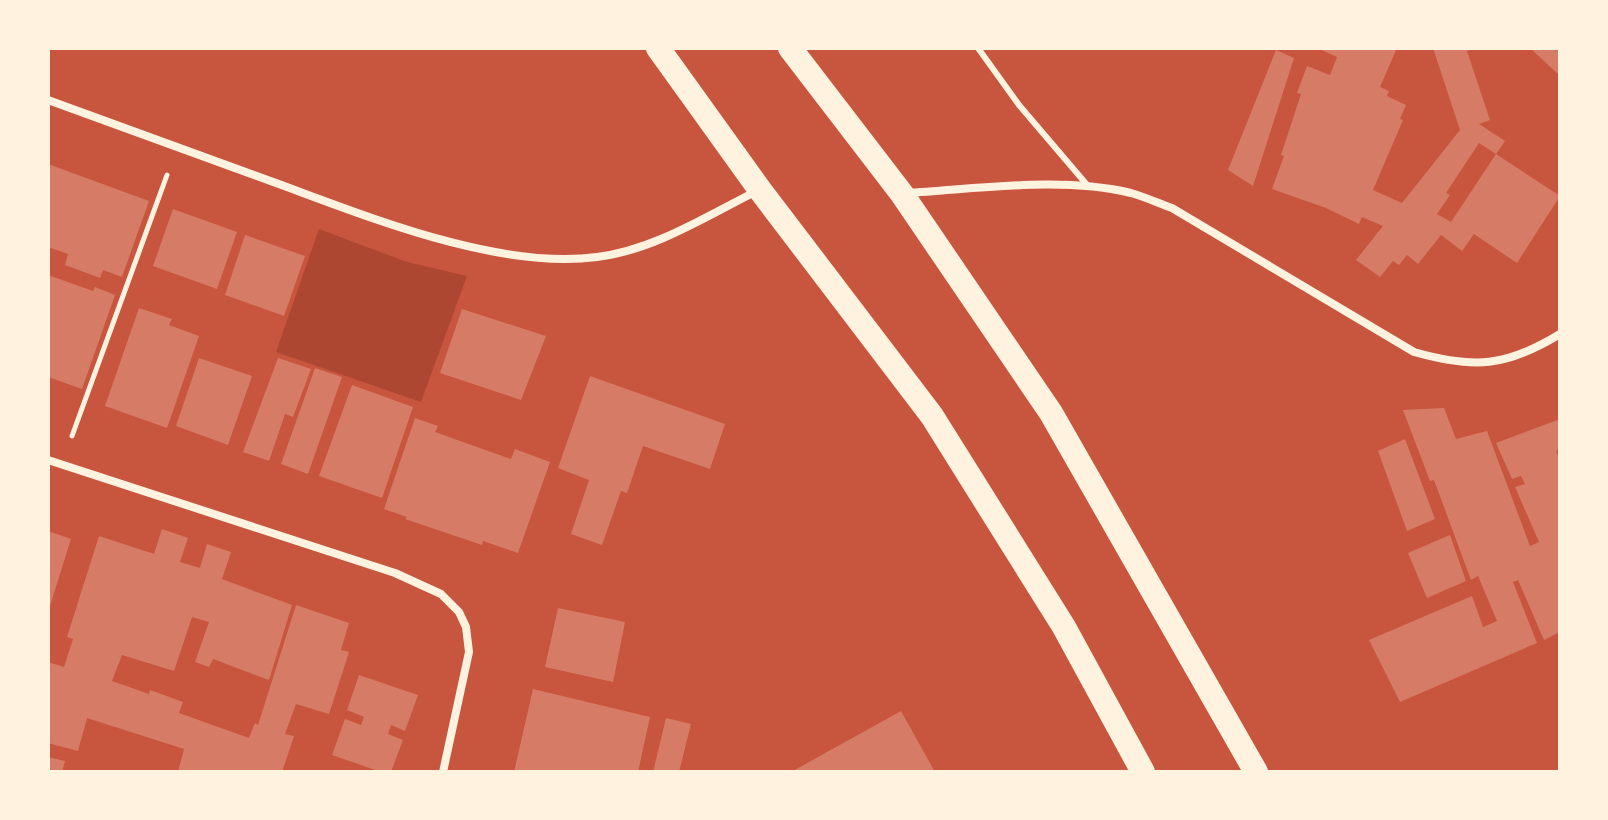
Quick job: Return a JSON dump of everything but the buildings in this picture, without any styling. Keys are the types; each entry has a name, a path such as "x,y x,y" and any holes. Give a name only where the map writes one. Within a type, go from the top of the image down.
{"highway":[{"path":"658,48 760,190 932,416 1064,627 1143,772"},
{"path":"790,48 902,194 1051,413 1256,772"}],"street":[{"path":"48,100 422,234 468,246 545,259 598,257 647,245 760,190"},
{"path":"902,194 1028,186 1088,186 1131,193 1172,208 1414,352 1449,362 1481,363 1510,359 1560,334"},
{"path":"48,460 395,573 441,594 459,612 466,627 469,652 443,772"}],"lane":[{"path":"978,48 1019,105 1088,186"}],"path":[{"path":"62,465 177,148"}],"shaded area":[{"path":"319,229 407,262 467,276 421,402 276,352"}]}
